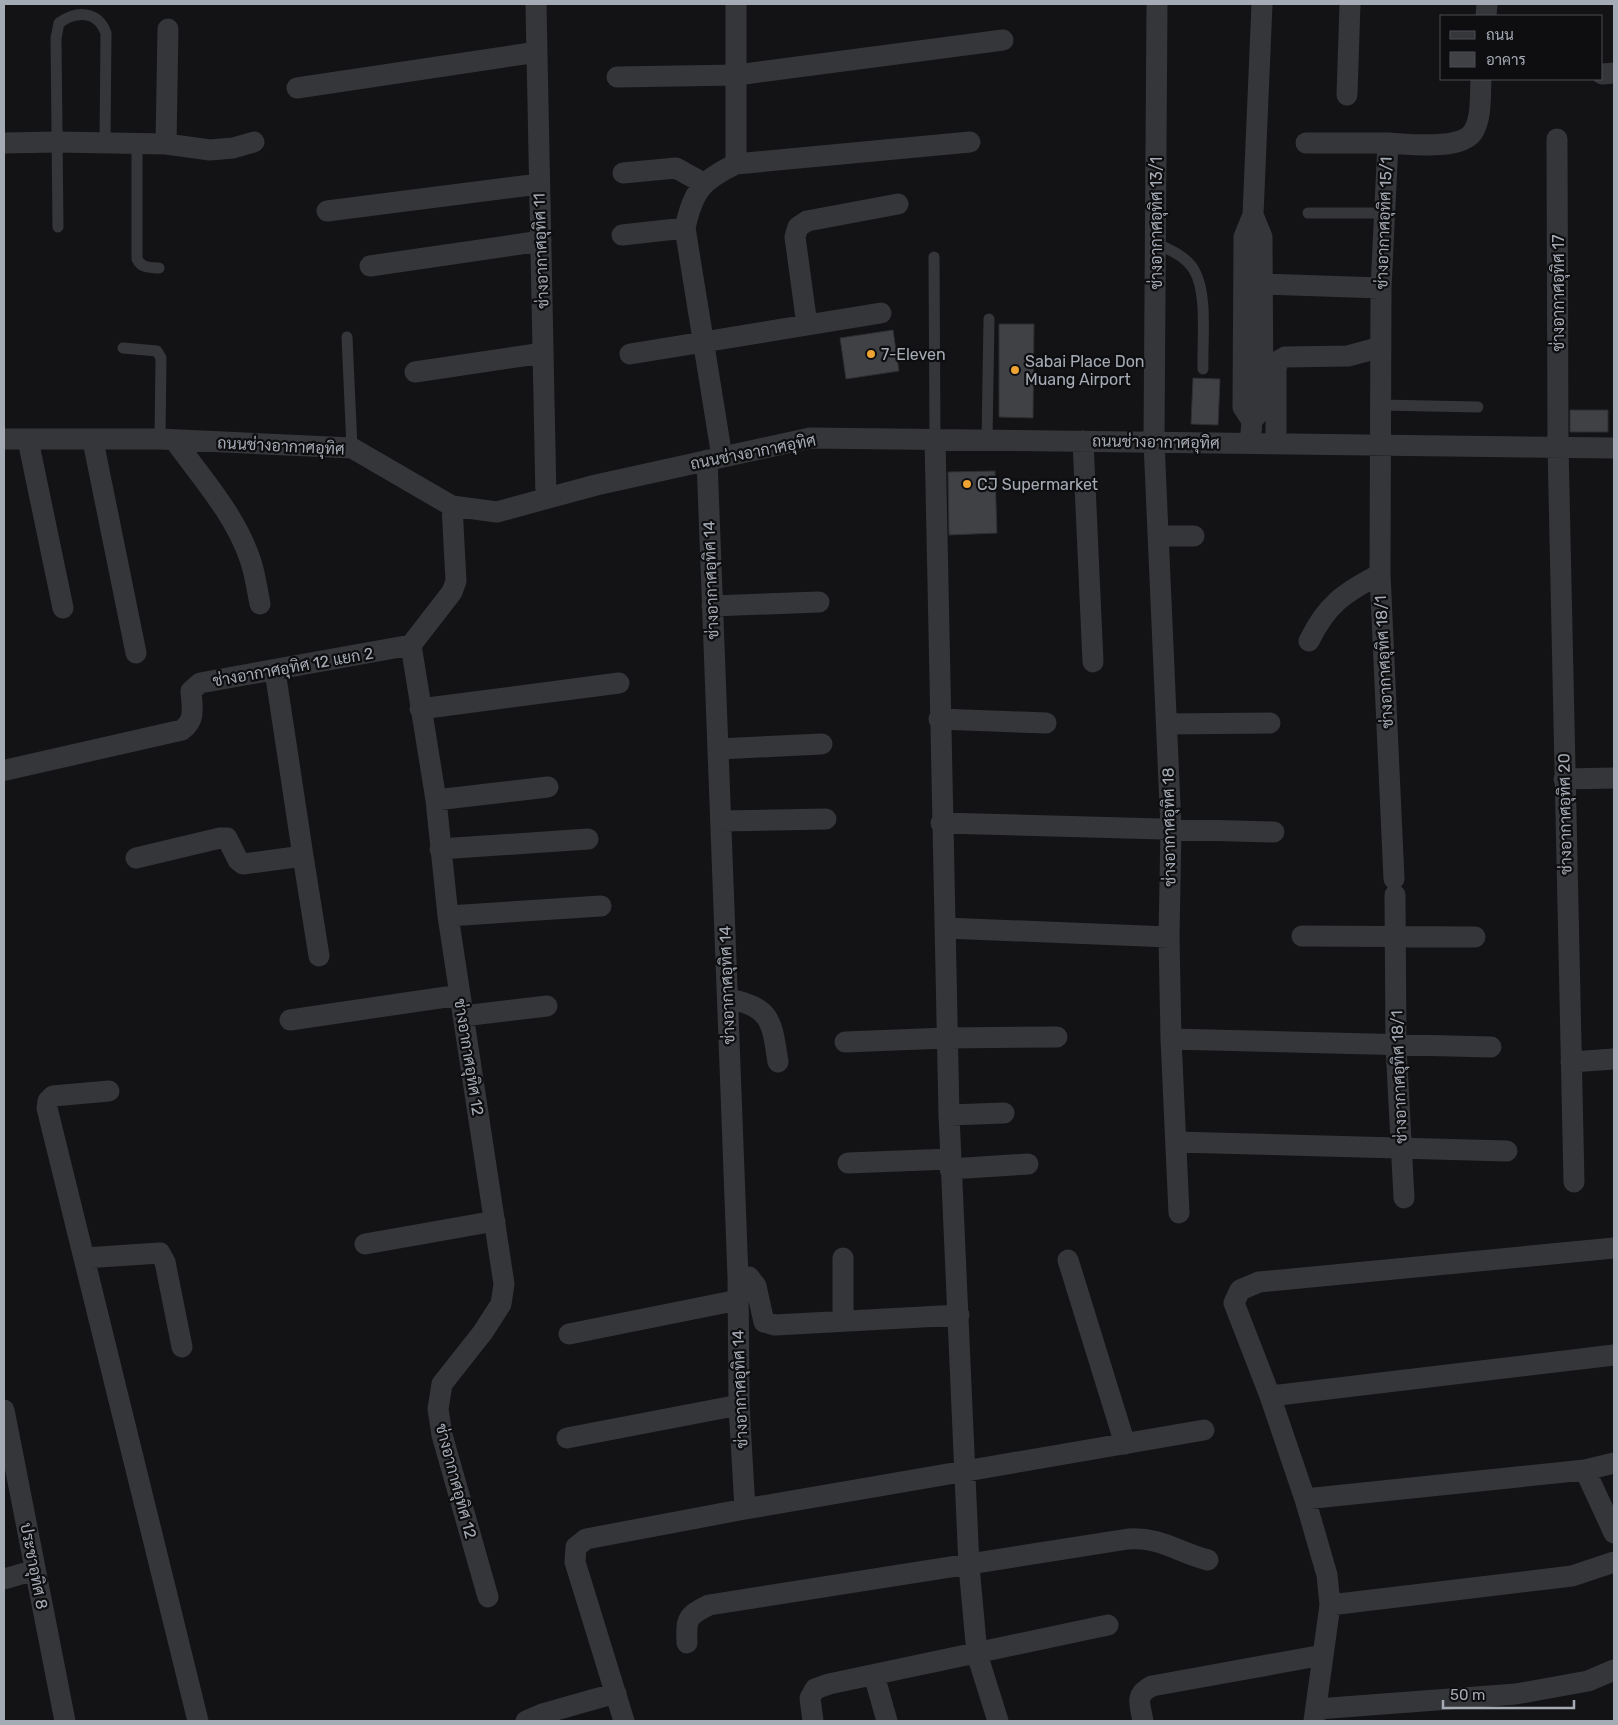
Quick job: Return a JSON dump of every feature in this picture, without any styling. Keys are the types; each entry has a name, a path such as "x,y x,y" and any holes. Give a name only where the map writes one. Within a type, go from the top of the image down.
{"street":[{"path":"736,164 739,4"},
{"name":"ช่างอากาศอุทิศ 13/1","path":"1154,442 1157,244 1157,4"},
{"path":"1252,421 1243,407 1244,237 1253,215 1262,4"},
{"path":"1347,95 1350,4"},
{"name":"ช่างอากาศอุทิศ 11","path":"536,5 546,498"},
{"path":"166,144 168,28"},
{"path":"617,77 737,75 1003,40"},
{"path":"296,88 537,52"},
{"name":"ช่างอากาศอุทิศ 15/1","path":"1380,446 1382,288 1388,143 1428,145 1456,142 1464,139 1473,132 1479,115 1481,80"},
{"name":"ช่างอากาศอุทิศ 17","path":"1558,139 1558,446"},
{"path":"4,143 105,142 166,144 210,150 254,142"},
{"path":"622,235 685,228 694,197 703,183 736,164 970,142"},
{"path":"1306,143 1388,143"},
{"path":"623,173 676,168 703,183"},
{"path":"327,211 539,184"},
{"path":"807,325 795,237 798,227 807,221 898,204"},
{"path":"1250,443 1252,421 1263,407 1264,284 1262,237 1253,215"},
{"name":"ช่างอากาศอุทิศ 14","path":"685,228 703,342 714,458 712,606 738,1278 739,1405 745,1509"},
{"path":"370,266 541,241"},
{"path":"1264,284 1382,288"},
{"path":"630,354 881,313"},
{"path":"1276,444 1276,369 1278,361 1285,357 1348,356 1381,347"},
{"path":"415,372 543,353"},
{"name":"ถนนช่างอากาศอุทิศ","path":"4,439 167,440 352,448 452,506 497,512 546,498 714,458 810,438 1614,448"},
{"path":"935,439 938,508 939,719 946,1038 969,1566 977,1654 998,1721"},
{"path":"28,440 63,608"},
{"path":"93,440 136,653"},
{"path":"167,440 229,516 251,560 260,604"},
{"path":"1083,441 1093,662"},
{"name":"ช่างอากาศอุทิศ 18","path":"1154,442 1172,828 1169,937 1171,1039 1179,1213"},
{"name":"ช่างอากาศอุทิศ 18/1","path":"1380,446 1380,574 1397,935 1396,1046 1404,1198"},
{"name":"ช่างอากาศอุทิศ 20","path":"1558,446 1574,1182"},
{"path":"411,645 452,592 456,581 452,506"},
{"path":"1158,536 1194,536"},
{"path":"1309,641 1320,617 1346,594 1380,574"},
{"path":"712,606 819,602"},
{"name":"ช่างอากาศอุทิศ 12 แยก 2","path":"6,770 182,730 190,725 193,716 191,692 194,686 411,645"},
{"name":"ช่างอากาศอุทิศ 12","path":"411,645 436,800 448,916 504,1284 501,1304 442,1384 438,1409 442,1435 488,1597"},
{"path":"275,671 319,956"},
{"path":"420,709 619,683"},
{"path":"939,719 1046,723"},
{"path":"1167,724 1270,723"},
{"path":"718,749 822,744"},
{"path":"1564,778 1614,778"},
{"path":"436,800 548,787"},
{"path":"721,821 826,820"},
{"path":"941,824 1172,828 1274,832"},
{"path":"136,858 220,838 227,838 238,860 243,864 303,856"},
{"path":"440,849 588,839"},
{"path":"448,916 600,906"},
{"path":"945,928 1169,937"},
{"path":"1302,936 1475,936"},
{"path":"728,999 743,1001 760,1010 772,1025 778,1062"},
{"path":"290,1020 461,1005 547,1006"},
{"path":"845,1042 946,1038 1057,1037"},
{"path":"1171,1039 1491,1047"},
{"path":"1571,1062 1614,1059"},
{"path":"109,1091 53,1096 48,1101 47,1108 198,1721"},
{"path":"949,1115 1004,1113"},
{"path":"1176,1142 1507,1152"},
{"path":"848,1163 1028,1164"},
{"path":"365,1244 495,1221"},
{"path":"1614,1248 1259,1282 1240,1290 1234,1303 1270,1396 1322,1555 1330,1605 1316,1715 1516,1694 1588,1681 1614,1670"},
{"path":"84,1258 160,1253 165,1262 182,1347"},
{"path":"843,1258 843,1321"},
{"path":"1068,1260 1125,1444"},
{"path":"738,1278 749,1277 756,1286 764,1322 775,1325 959,1315"},
{"path":"569,1334 738,1300"},
{"path":"1270,1396 1614,1355"},
{"path":"568,1438 739,1405"},
{"name":"ประชาอุทิศ 8","path":"4,1410 65,1721"},
{"path":"624,1721 575,1562 576,1547 586,1539 745,1509 1204,1430"},
{"path":"1305,1499 1585,1470 1614,1463"},
{"path":"1585,1470 1614,1532"},
{"path":"687,1643 686,1623 689,1618 692,1614 710,1606 1128,1539 1146,1538 1208,1560"},
{"path":"1330,1605 1572,1576 1614,1562"},
{"path":"4,1579 35,1570"},
{"path":"813,1721 810,1698 815,1689 1108,1625"},
{"path":"1143,1721 1139,1698 1142,1691 1152,1686 1323,1654"},
{"path":"874,1675 887,1721"},
{"path":"526,1721 542,1714 616,1693"}],"lane":[{"path":"58,227 56,38 59,23 74,15 95,17 102,24 106,33 105,142"},
{"path":"138,144 137,259 140,265 159,268"},
{"path":"1308,213 1384,213"},
{"path":"1157,244 1179,254 1194,269 1201,288 1203,369"},
{"path":"934,257 935,439"},
{"path":"987,440 989,319"},
{"path":"348,337 352,448"},
{"path":"123,348 157,351 161,358 167,440"},
{"path":"1380,404 1478,407"}],"building":[{"path":"999,324 1034,324 1033,418 999,417"},
{"path":"893,330 899,371 846,379 840,338"},
{"path":"1193,378 1220,379 1218,425 1191,424"},
{"path":"1570,410 1608,410 1608,432 1570,432"},
{"path":"995,471 997,533 949,535 948,472"}],"place":[{"name":"7-Eleven","path":"871,354"},
{"name":"Sabai Place Don Muang Airport","path":"1015,370"},
{"name":"CJ Supermarket","path":"967,484"}]}
